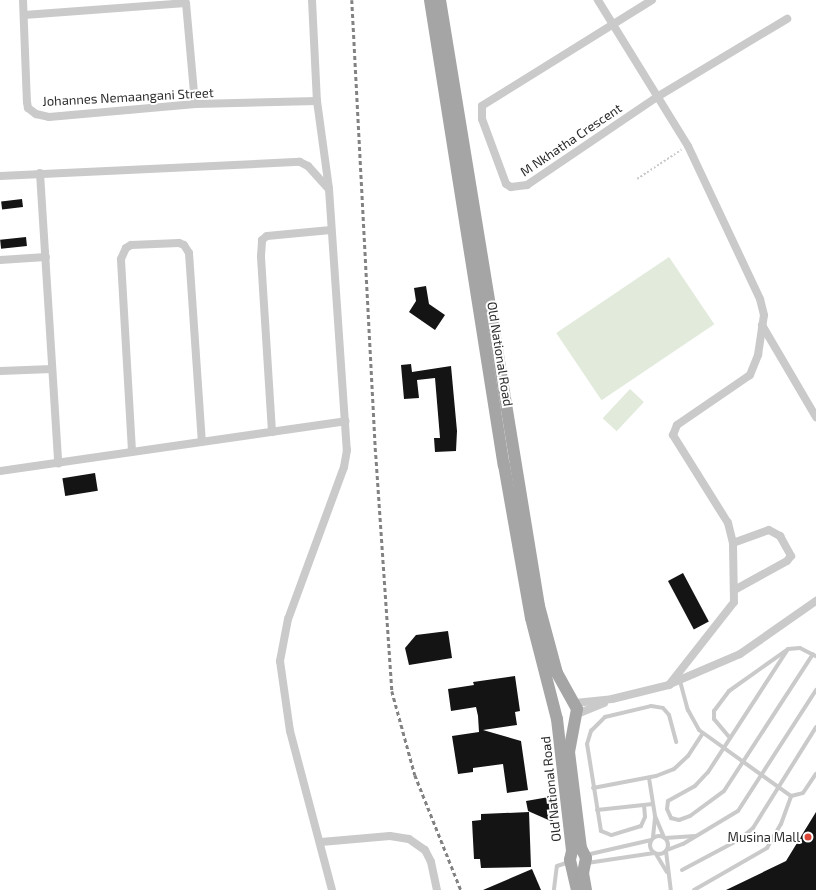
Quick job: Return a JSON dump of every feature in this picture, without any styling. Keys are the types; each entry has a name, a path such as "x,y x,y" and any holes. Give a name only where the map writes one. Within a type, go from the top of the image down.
{"main road":[{"name":"Old National Road","path":"430,0 506,480 531,618 556,714 578,860 586,890"},
{"name":"Old National Road","path":"440,0 540,606 558,673 575,709 569,752 578,860 577,890"},
{"path":"556,714 559,701 564,699 575,709"},
{"name":"Old National Road","path":"556,714 565,722 575,709"}],"street":[{"name":"Johannes Nemaangani Street","path":"23,0 27,102 28,108 36,114 49,116 195,104 317,101"},
{"path":"312,0 317,101 329,189 347,450 344,467 288,619 280,661 290,730 321,842 332,890"},
{"path":"598,0 688,146 763,308 762,325 756,360 750,375 677,425 673,435 677,445 722,511 734,543 736,589 732,607 669,685"},
{"name":"M Nkhatha Crescent","path":"652,0 482,106 482,119 506,184 511,187 527,184 657,97 787,19"},
{"path":"24,15 187,2 195,104"},
{"path":"0,176 300,162 312,169 329,189"},
{"path":"40,173 58,463"},
{"path":"272,432 261,256 262,240 267,236 331,230"},
{"path":"132,451 121,259 126,248 131,246 179,243 184,245 189,253 202,442"},
{"path":"0,260 46,257"},
{"path":"762,325 816,417"},
{"path":"0,371 52,369"},
{"path":"0,470 58,463 345,421"},
{"path":"734,543 769,530 780,536 791,556 787,561 736,589"},
{"path":"575,709 680,681 740,654 816,602"},
{"path":"321,842 390,836 409,839 425,850 431,862 437,890"}],"lane":[{"path":"730,738 714,719 714,711 719,702 740,681 788,649 800,648 815,655 742,760 730,782 717,798 690,816 679,820 671,818 667,809 668,801 701,780 724,748 788,649"},
{"path":"680,681 688,710 703,733 791,796"},
{"path":"578,860 666,851 733,816 762,775 816,690"},
{"path":"644,805 646,817 641,826 611,835 600,830 588,744 591,731 600,720 644,706 658,707 669,714 676,742"},
{"path":"682,870 748,834 816,727"},
{"path":"593,788 649,778 681,764 703,733"},
{"path":"791,796 803,793 816,774"},
{"path":"649,778 655,816 664,838 668,843 666,851 667,872 671,890"},
{"path":"694,890 767,848 781,824 791,796"},
{"path":"597,810 653,804"},
{"path":"655,816 650,847 667,872"},
{"path":"554,889 557,866 652,839 695,836"}],"path":[{"path":"636,179 688,146"}],"green space":[{"path":"669,257 714,324 602,400 556,333"},
{"path":"630,389 644,402 617,431 603,418"}],"building":[{"path":"22,199 23,207 2,209 1,202"},
{"path":"26,237 27,246 1,249 0,240"},
{"path":"426,286 429,304 445,315 435,330 409,312 416,301 414,288"},
{"path":"411,364 412,372 451,366 457,431 456,451 435,452 434,438 440,438 435,378 417,380 419,398 404,399 401,365"},
{"path":"95,473 98,491 65,496 62,478"},
{"path":"683,573 709,622 694,630 668,581"},
{"path":"448,631 452,658 409,665 405,648 416,635"},
{"path":"515,676 520,711 515,712 517,725 483,730 521,741 528,790 507,793 503,764 473,768 473,772 458,774 452,736 479,732 478,716 476,707 451,711 448,689 474,685 473,682"},
{"path":"549,797 553,822 528,811 526,801"},
{"path":"529,812 531,867 481,868 480,859 474,859 472,821 481,820 481,814"},
{"name":"Musina Mall","path":"816,812 816,890 726,890 786,861"},
{"path":"532,869 541,890 483,890"}],"railway":[{"path":"352,0 376,455 392,691 415,775 461,890"}],"place":[{"name":"Musina Mall","path":"808,837"}]}
